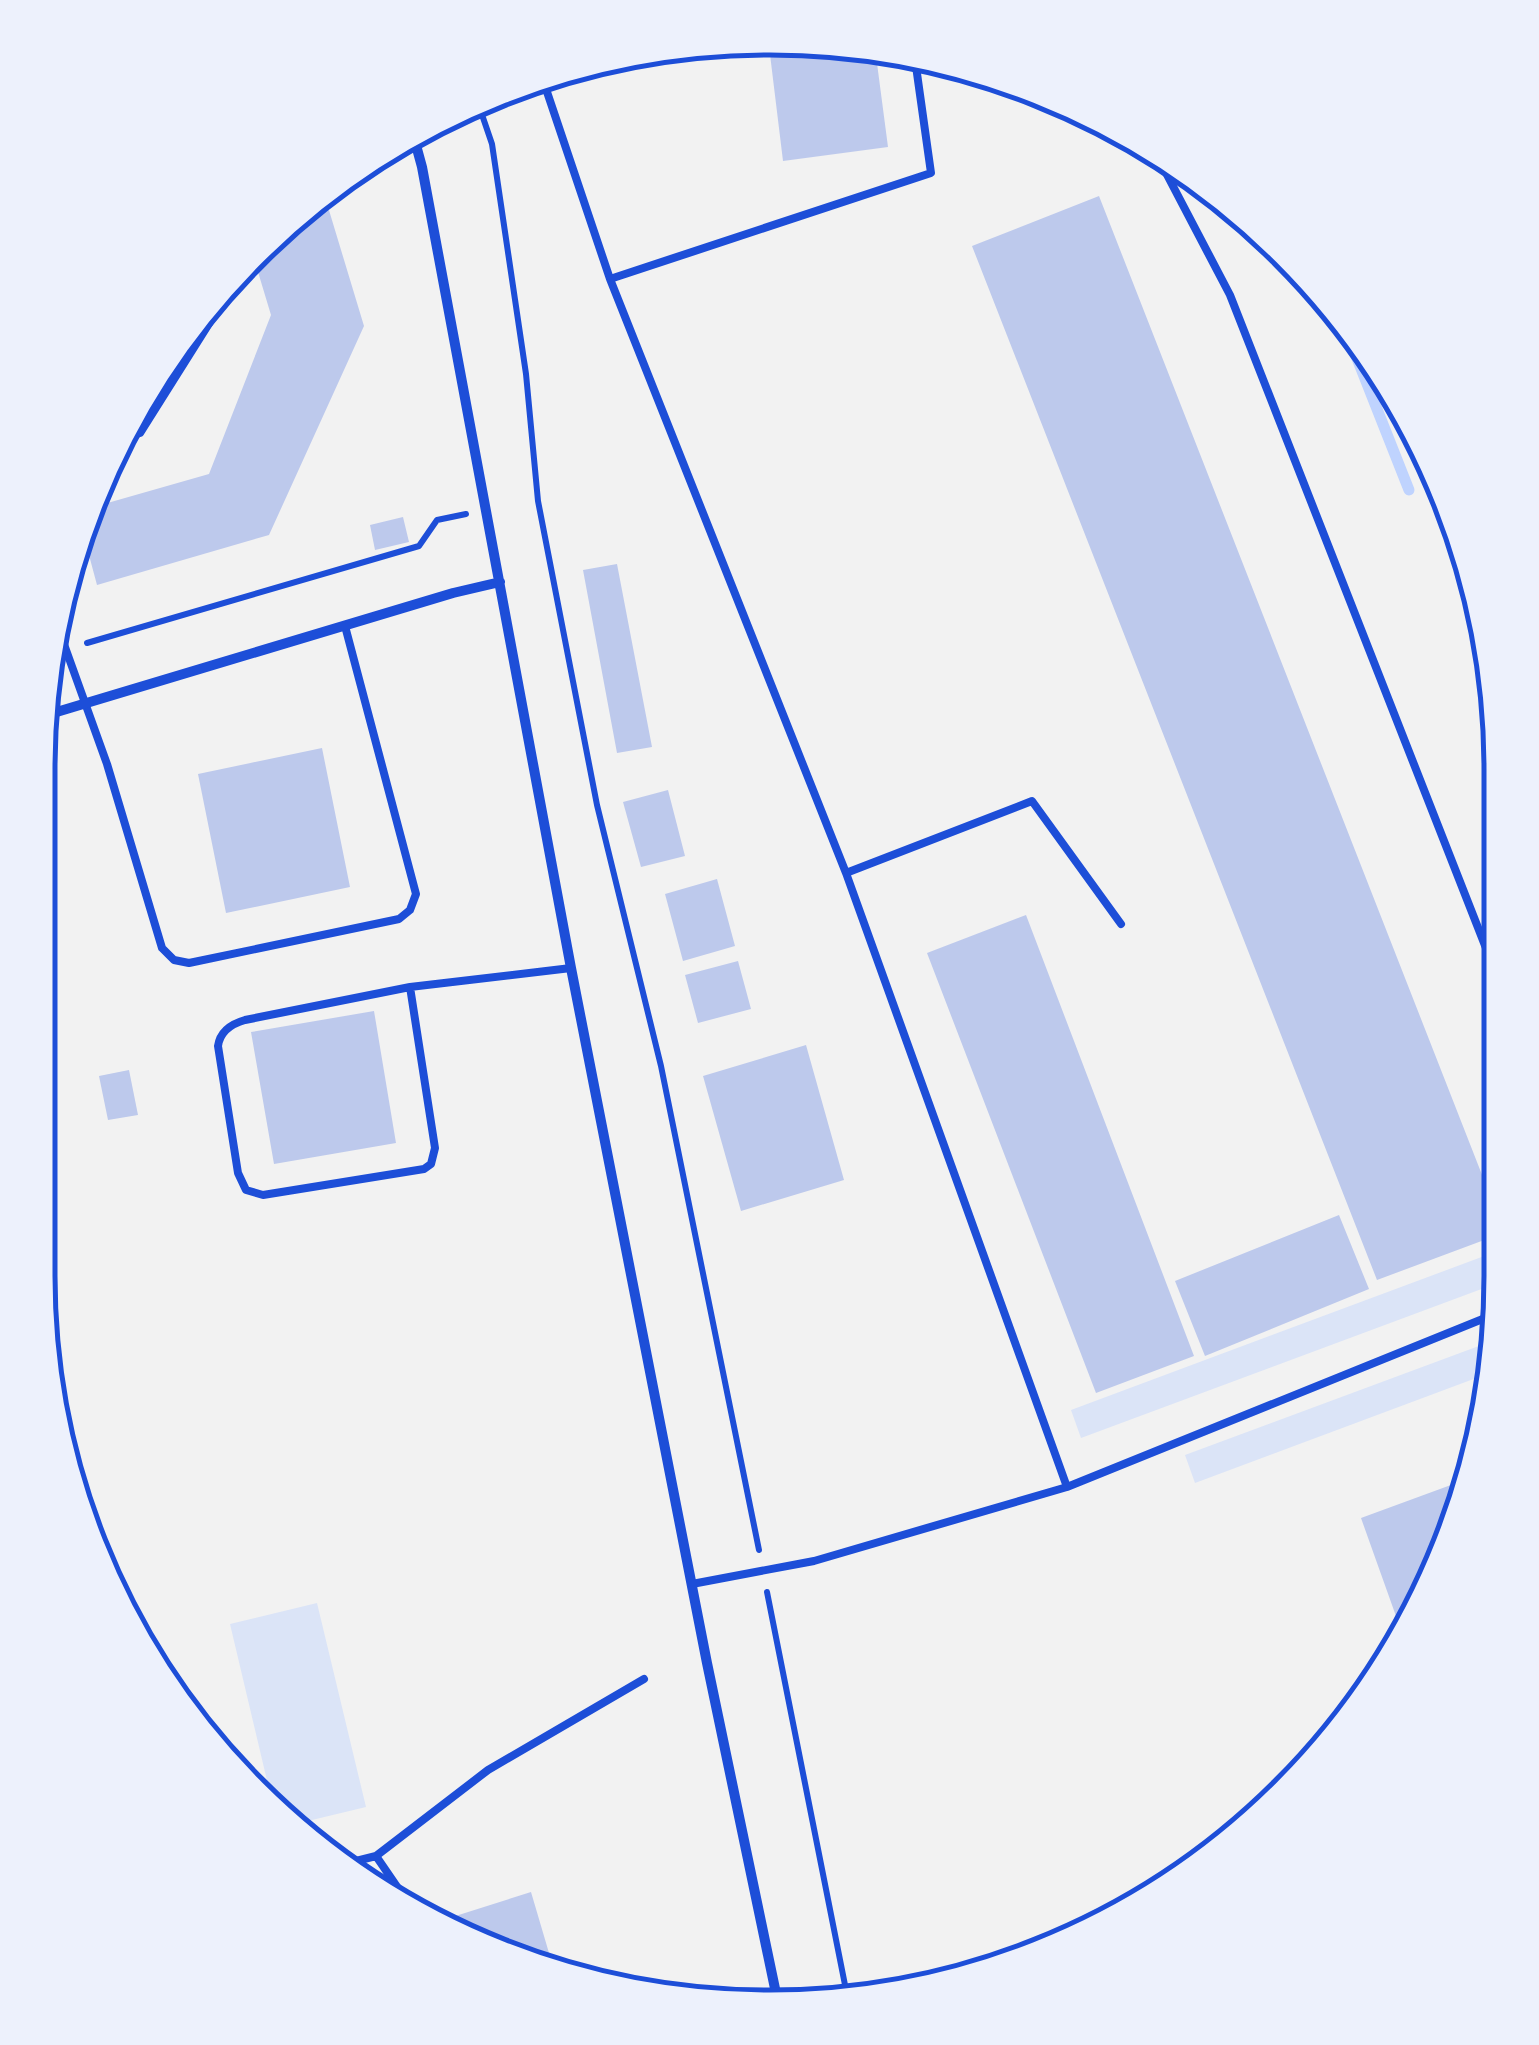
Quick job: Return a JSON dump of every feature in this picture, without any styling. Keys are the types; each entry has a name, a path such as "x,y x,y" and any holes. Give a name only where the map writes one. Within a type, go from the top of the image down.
{"street":[{"path":"417,148 570,968 775,1990"},
{"path":"58,712 453,592 500,582"}],"lane":[{"path":"610,279 931,172 917,71"},
{"path":"546,91 610,279 846,873 1067,1488"},
{"path":"1168,176 1230,295 1484,943"},
{"path":"142,429 193,349"},
{"path":"65,651 107,764 162,948 174,960 189,962 399,919 410,910 416,894 345,626"},
{"path":"846,873 1032,801 1121,924"},
{"path":"410,987 435,1148 430,1164 424,1169 263,1195 246,1190 238,1173 218,1046 223,1032 245,1020 410,987 570,968"},
{"path":"692,1584 814,1562 1067,1488 1482,1319"},
{"path":"360,1860 376,1856 488,1770 644,1680"},
{"path":"376,1856 395,1883"}],"path":[{"path":"482,116 492,144 526,374 538,501 597,806 661,1066 845,1986"},
{"path":"66,650 419,546 437,520"}],"shaded area":[{"path":"1484,1256 1483,1288 1081,1438 1071,1410"},
{"path":"1480,1346 1476,1378 1195,1483 1185,1455"},
{"path":"317,1603 366,1807 308,1821 268,1785 230,1624"}],"building":[{"path":"770,55 877,63 888,147 783,161"},
{"path":"1099,196 1484,1180 1484,1240 1377,1280 972,246"},
{"path":"328,208 364,326 269,535 97,585 89,554 106,503 209,474 271,315 258,271"},
{"path":"403,517 409,542 375,550 370,525"},
{"path":"617,564 652,747 617,753 583,570"},
{"path":"322,748 350,887 226,913 198,774"},
{"path":"668,790 685,856 641,867 623,802"},
{"path":"717,879 735,946 683,961 665,894"},
{"path":"1026,915 1194,1356 1096,1393 927,953"},
{"path":"738,961 751,1009 698,1023 685,975"},
{"path":"374,1011 396,1143 274,1164 251,1032"},
{"path":"806,1045 844,1180 741,1211 703,1076"},
{"path":"129,1070 138,1115 108,1120 99,1076"},
{"path":"1339,1215 1369,1289 1205,1356 1175,1281"},
{"path":"1452,1484 1430,1549 1396,1617 1361,1518"},
{"path":"531,1892 549,1953 496,1936 454,1916"}],"waterway":[{"path":"1361,369 1409,490"}]}
